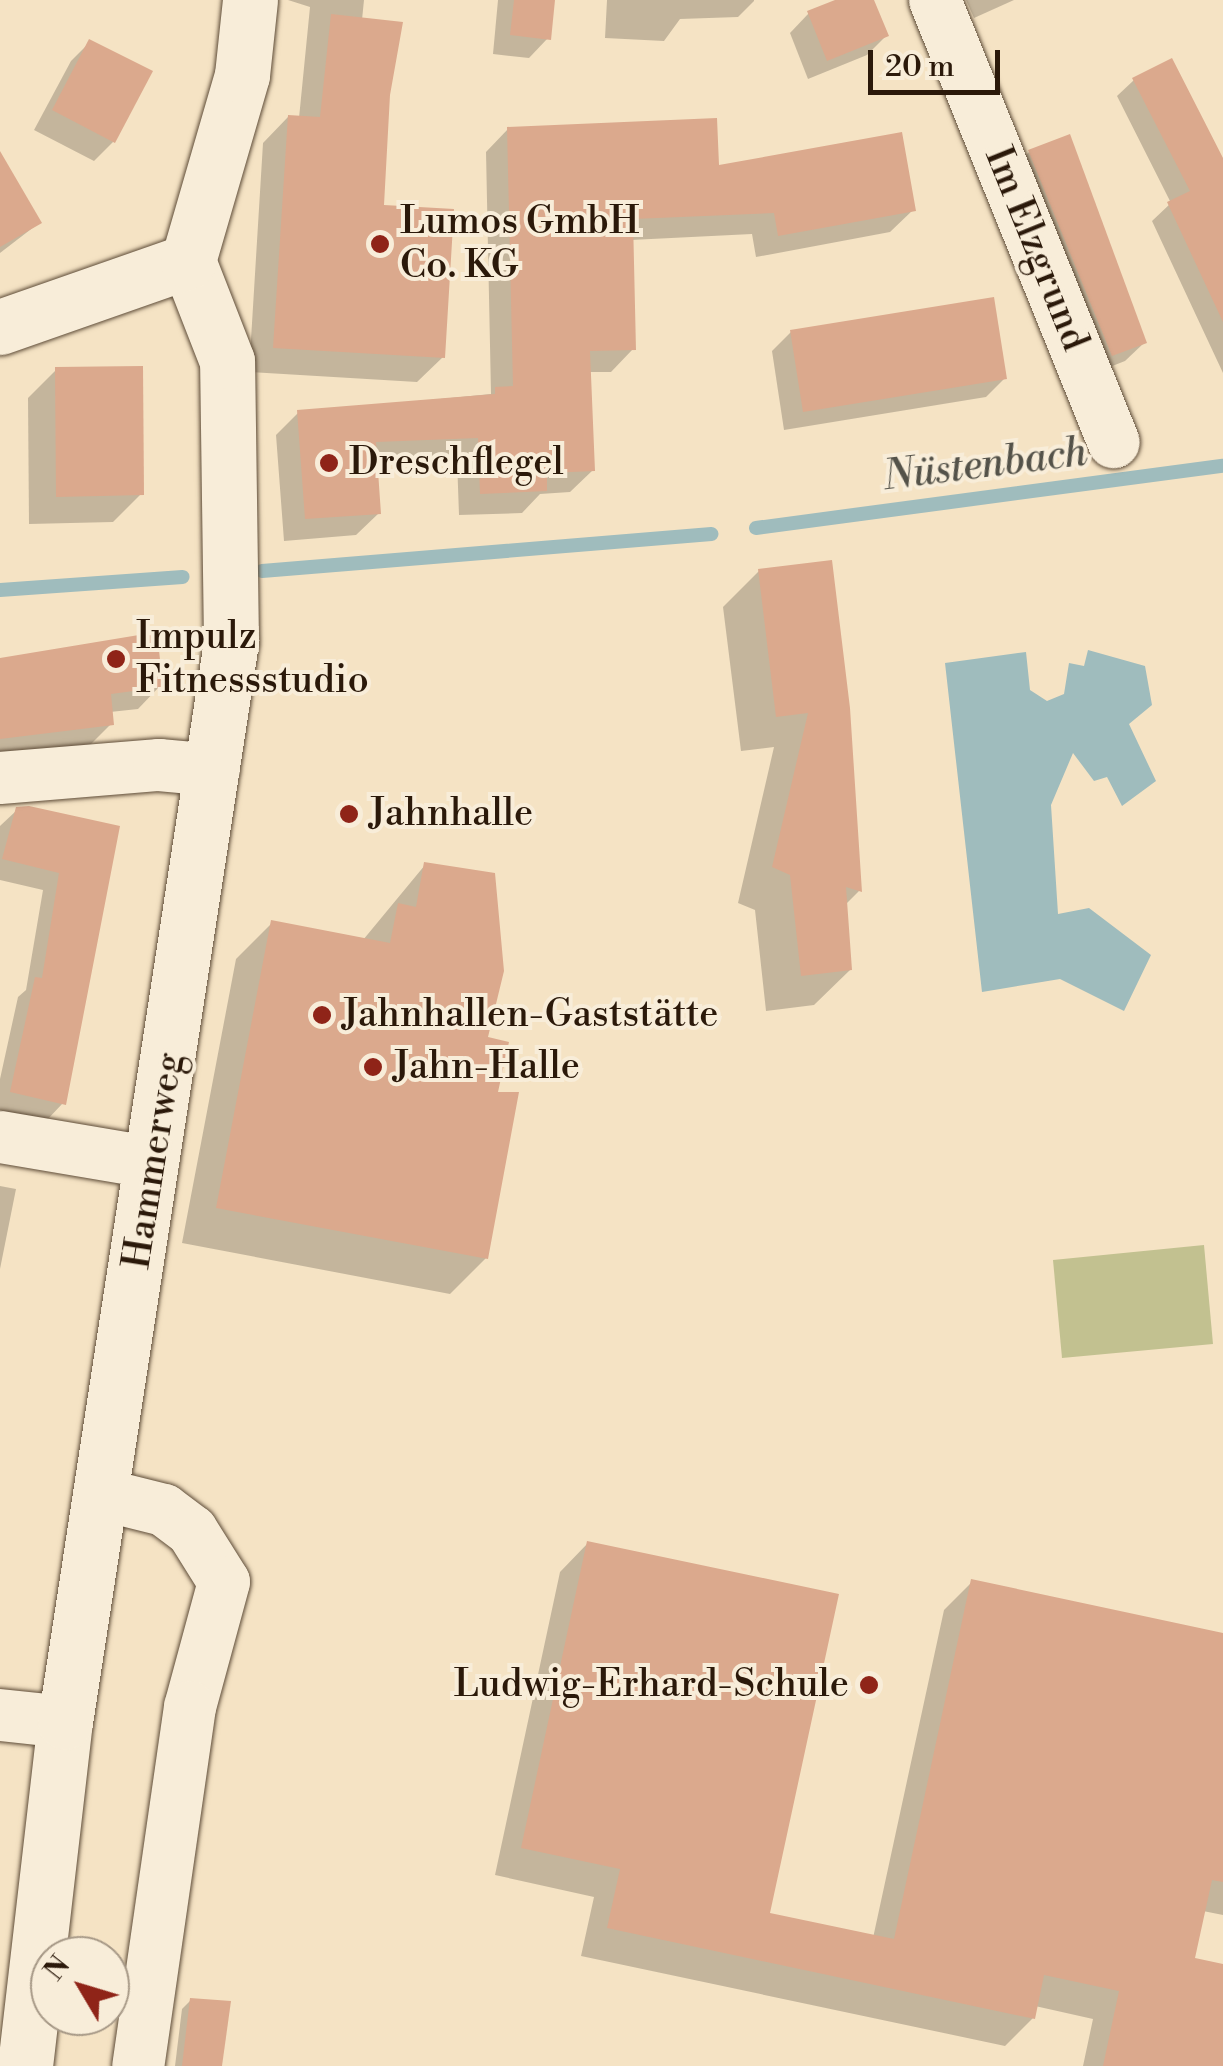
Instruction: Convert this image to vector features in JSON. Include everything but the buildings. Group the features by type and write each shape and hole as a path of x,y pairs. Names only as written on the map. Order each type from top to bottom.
{"street":[{"path":"0,327 188,261 242,75 250,0"},
{"name":"Im Elzgrund","path":"935,0 1114,442"},
{"name":"Hammerweg","path":"25,2066 65,1722 214,770 234,602 227,361 188,261"},
{"path":"0,778 159,765 214,770"},
{"path":"0,1138 153,1163"},
{"path":"100,1494 164,1510 192,1530 224,1582 190,1708 138,2066"},
{"path":"0,1715 65,1722"}],"shaded area":[{"path":"1204,1245 1213,1344 1062,1358 1053,1260"}],"water":[{"path":"1088,650 1145,666 1152,705 1129,724 1156,781 1122,806 1107,777 1094,781 1073,753 1051,805 1058,914 1089,908 1151,955 1124,1011 1060,979 982,992 945,663 1026,652 1030,690 1047,701 1064,694 1069,663 1084,666"}],"waterway":[{"name":"Nüstenbach","path":"756,528 1223,466"},
{"name":"Nüstenbach","path":"262,571 711,534"},
{"name":"Nüstenbach","path":"0,590 183,577"}],"place":[{"name":"Lumos GmbH Co. KG","path":"380,244"},
{"name":"Dreschflegel","path":"329,463"},
{"name":"Impulz Fitnessstudio","path":"116,659"},
{"name":"Jahnhalle","path":"349,814"},
{"name":"Jahnhallen-Gaststätte","path":"322,1015"},
{"name":"Jahn-Halle","path":"373,1067"},
{"name":"Ludwig-Erhard-Schule","path":"869,1685"}]}
